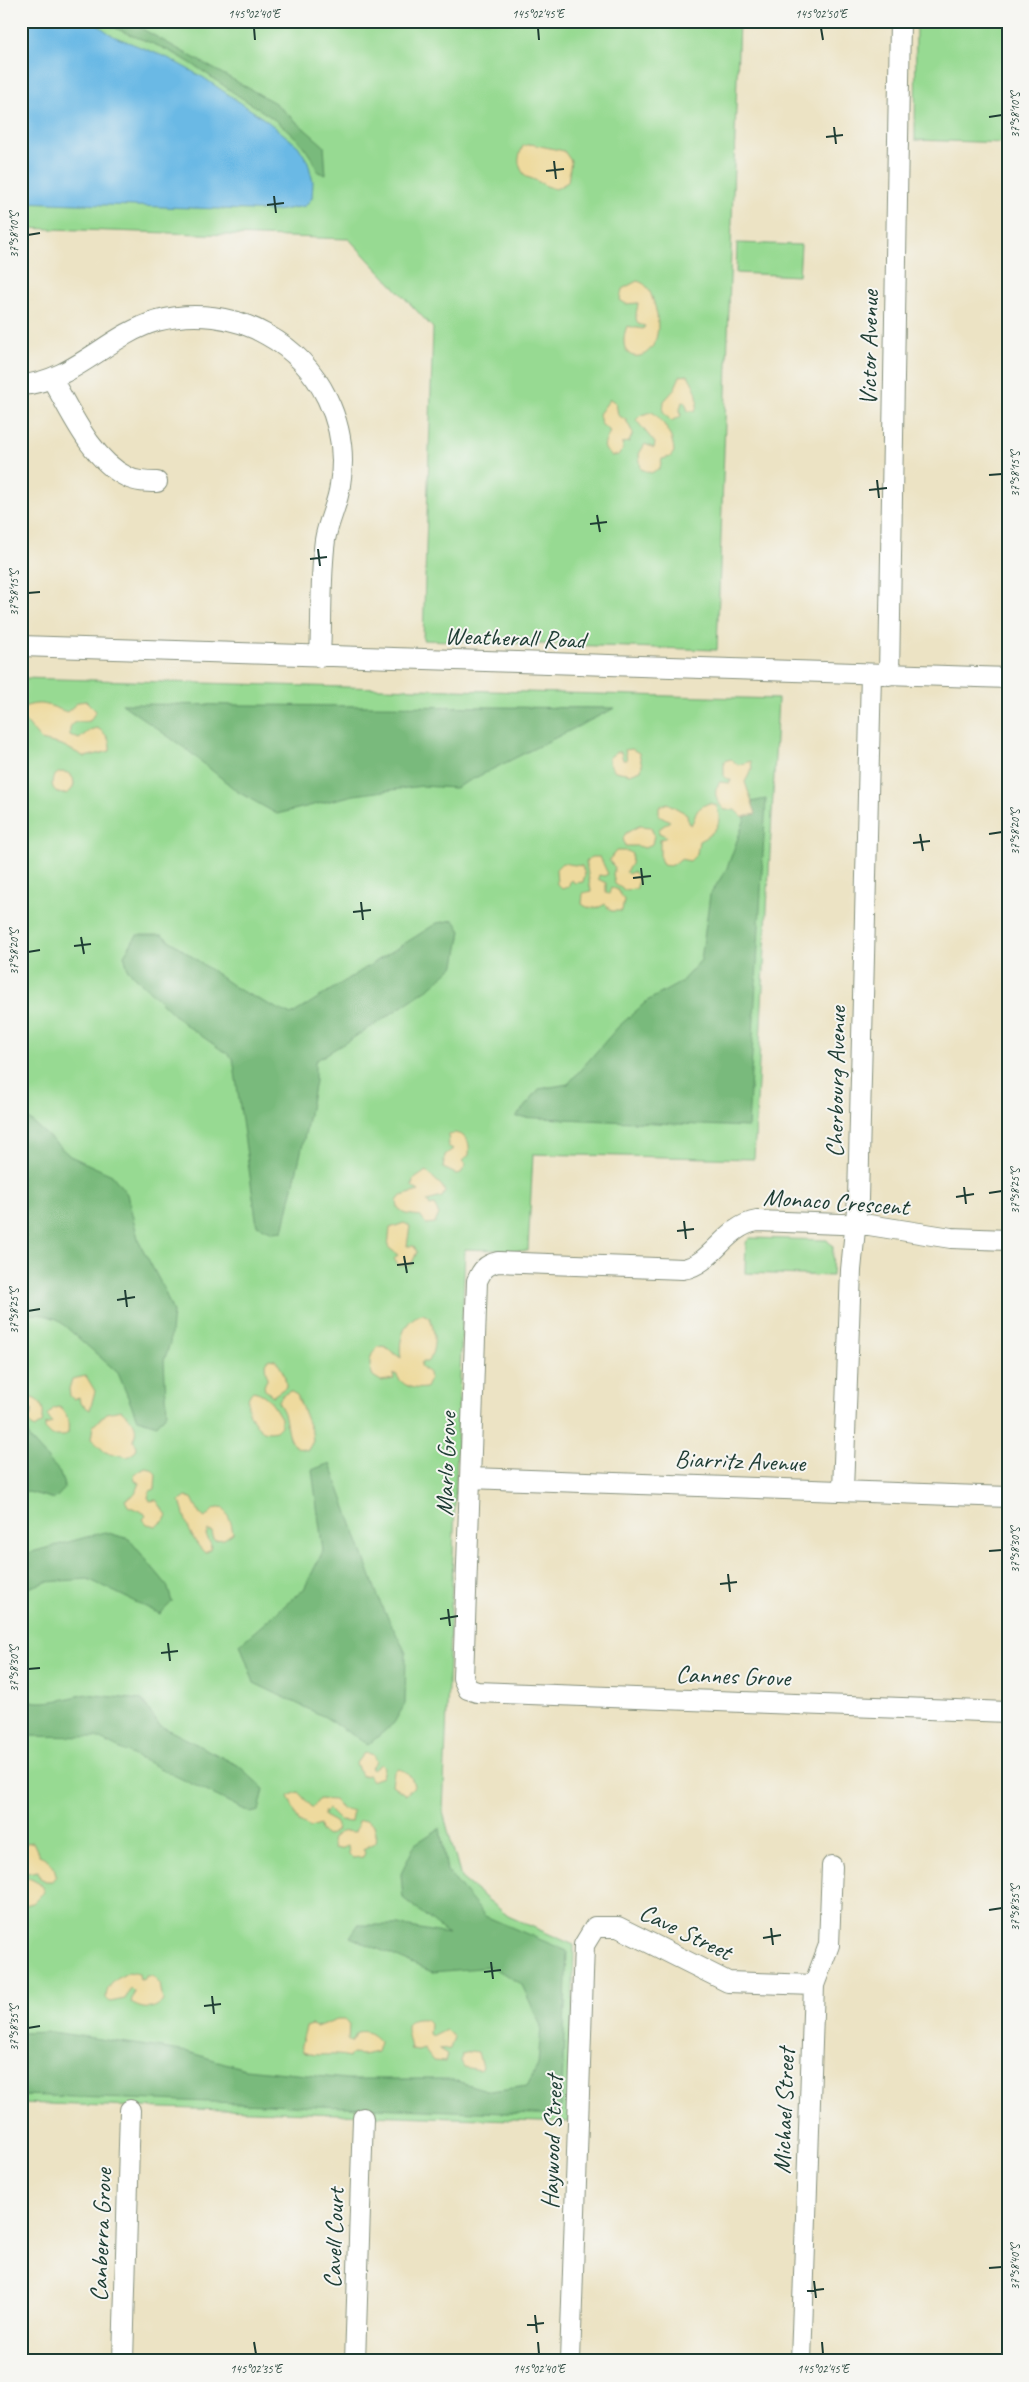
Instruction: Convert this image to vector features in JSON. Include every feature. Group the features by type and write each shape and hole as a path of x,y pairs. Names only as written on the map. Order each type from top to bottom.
{"street":[{"name":"Victor Avenue","path":"880,675 900,21"},
{"path":"21,385 52,379 124,334 157,321 187,316 218,318 246,324 277,341 299,359 317,380 331,406 339,431 343,459 338,500 325,538 320,657"},
{"path":"52,379 92,444 111,467 128,478 141,482 157,482"},
{"name":"Weatherall Road","path":"21,646 1008,678"},
{"name":"Cherbourg Avenue","path":"843,1490 851,1270 858,1199 880,675"},
{"name":"Monaco Crescent","path":"498,1262 693,1268 735,1229 745,1223 757,1221 855,1225 951,1238 1008,1240"},
{"name":"Marlo Grove","path":"463,1678 477,1281 481,1271 488,1265 498,1262"},
{"name":"Biarritz Avenue","path":"470,1478 1008,1497"},
{"name":"Cannes Grove","path":"463,1678 468,1689 477,1692 1008,1712"},
{"name":"Michael Street","path":"801,2361 814,1985 829,1945 832,1866"},
{"name":"Cave Street","path":"595,1927 618,1926 728,1982 814,1985"},
{"name":"Haywood Street","path":"570,2361 584,1945 595,1927"},
{"name":"Canberra Grove","path":"123,2361 130,2110"},
{"name":"Cavell Court","path":"355,2361 364,2118"}],"green space":[{"path":"21,21 739,21 717,650 423,640 433,328 349,239 21,228"},
{"path":"103,21 128,21 275,103 324,146 326,175 318,172 311,157 291,133 267,114 184,59"},
{"path":"916,21 1008,21 1008,143 915,140"},
{"path":"737,243 801,245 799,276 736,273"},
{"path":"21,678 778,699 754,1159 533,1154 528,1251 465,1249 443,1812 461,1878 508,1916 574,1945 570,2122 21,2103"},
{"path":"122,704 615,708 455,788 422,786 354,795 277,814 238,792 186,749"},
{"path":"766,799 748,1127 516,1117 539,1089 568,1084 618,1027 647,1001 680,983 701,960 710,895 727,868 751,802"},
{"path":"454,920 461,931 455,965 432,986 376,1024 315,1061 315,1081 306,1130 283,1231 273,1232 257,1225 233,1058 183,1023 128,970 124,955 137,935 162,935 239,990 291,1015 437,923"},
{"path":"21,1112 70,1156 112,1175 127,1194 139,1242 163,1287 173,1312 170,1343 164,1361 167,1413 157,1425 137,1419 118,1373 57,1319 44,1315 21,1313"},
{"path":"750,1238 827,1240 833,1247 832,1276 745,1273 746,1242"},
{"path":"21,1417 30,1439 59,1471 65,1488 55,1499 21,1490"},
{"path":"330,1463 380,1602 406,1653 405,1704 394,1723 368,1745 325,1717 254,1683 240,1644 304,1589 323,1551 312,1470"},
{"path":"105,1532 129,1539 167,1585 172,1602 160,1614 88,1579 46,1582 21,1590 21,1555"},
{"path":"86,1694 142,1700 159,1725 239,1766 264,1789 259,1811 251,1813 96,1737 21,1736 21,1699 45,1702"},
{"path":"440,1828 447,1871 485,1916 567,1951 561,2115 21,2095 21,2033 52,2032 188,2052 245,2069 347,2079 450,2079 490,2091 527,2086 538,2065 541,2026 522,1985 493,1967 432,1972 350,1937 358,1925 398,1925 448,1934 403,1898 401,1874 415,1844"}],"sand":[{"path":"531,144 564,151 571,161 568,182 556,189 526,177 521,169 519,158 523,146"},
{"path":"637,281 646,286 649,291 658,322 656,338 650,349 642,355 633,356 627,351 624,341 627,326 643,329 645,326 638,324 636,319 638,303 626,304 620,300 622,289"},
{"path":"688,375 695,388 697,406 695,411 688,411 685,402 682,402 681,416 671,421 663,412 664,401 674,390 680,376"},
{"path":"610,399 616,403 618,415 626,420 633,433 629,442 622,443 623,450 618,455 612,456 605,447 610,431 601,424 599,414"},
{"path":"652,412 667,429 674,452 670,457 662,459 660,468 651,473 641,469 639,454 645,444 654,448 655,443 636,420 641,415"},
{"path":"86,701 96,711 90,721 73,724 70,735 79,739 90,730 97,728 107,737 110,743 110,751 85,757 62,745 41,740 25,721 21,722 21,708 34,704 44,704 67,712 78,702"},
{"path":"632,749 639,753 642,765 641,770 630,774 615,771 609,763 609,758 616,752 621,752 623,760 627,760 625,750"},
{"path":"731,759 738,765 751,761 752,769 745,782 756,814 742,817 735,810 725,810 717,800 716,789 720,782 730,783 731,780 724,777 724,761"},
{"path":"63,772 71,775 74,783 71,791 63,794 55,791 52,783 55,775"},
{"path":"667,803 687,814 688,823 691,825 698,810 709,803 716,805 719,818 714,831 699,841 697,854 690,861 680,859 670,866 663,865 660,858 660,839 666,836 659,833 659,829 670,821 659,815 659,807"},
{"path":"639,826 651,827 654,835 652,844 645,848 625,846 623,838 626,833"},
{"path":"616,851 628,851 632,854 631,864 626,872 628,874 633,872 636,876 638,882 636,889 624,890 615,884 613,874 615,868 609,860"},
{"path":"591,857 600,857 608,874 604,876 599,875 598,879 606,883 606,893 609,894 611,887 618,890 624,900 622,911 611,911 605,904 594,908 582,904 583,893 591,891 586,863"},
{"path":"562,863 582,866 585,874 583,882 575,883 571,880 568,887 562,889 557,884 556,869"},
{"path":"455,1133 467,1140 469,1150 469,1155 462,1161 466,1165 461,1173 456,1174 443,1168 445,1155 453,1149 448,1146 449,1134"},
{"path":"426,1171 442,1186 445,1192 442,1197 427,1201 430,1206 434,1205 439,1214 435,1223 426,1224 420,1216 406,1214 398,1208 397,1201 401,1196 419,1191 412,1187 413,1180"},
{"path":"404,1223 410,1226 407,1246 414,1246 417,1252 411,1265 399,1266 394,1259 398,1255 388,1247 390,1228"},
{"path":"423,1314 430,1318 434,1335 434,1347 430,1357 427,1362 422,1362 421,1366 429,1373 430,1379 426,1388 408,1386 401,1382 396,1374 393,1375 394,1379 381,1381 373,1376 370,1361 377,1347 384,1346 401,1358 402,1338 407,1325 416,1316"},
{"path":"269,1359 275,1360 280,1366 286,1383 286,1387 273,1396 265,1390 264,1386 267,1379 265,1365"},
{"path":"86,1376 95,1391 90,1410 80,1403 79,1397 74,1399 70,1396 69,1389 72,1379"},
{"path":"253,1391 267,1398 281,1418 281,1426 276,1431 264,1431 251,1416 248,1400"},
{"path":"290,1391 297,1395 312,1433 313,1441 308,1450 301,1449 292,1443 288,1434 285,1415 278,1402 283,1395"},
{"path":"32,1398 39,1402 43,1411 42,1423 34,1428 28,1422 33,1410 24,1413 21,1405 25,1400"},
{"path":"59,1407 67,1418 68,1433 63,1436 52,1436 45,1429 45,1425 52,1423 47,1415 54,1408"},
{"path":"121,1410 135,1427 133,1440 137,1446 136,1451 128,1457 105,1452 91,1439 93,1426 107,1413"},
{"path":"145,1468 151,1469 156,1474 155,1489 150,1491 148,1497 150,1501 156,1500 167,1515 164,1521 156,1526 147,1524 143,1519 146,1516 144,1513 128,1506 125,1500 135,1494 140,1483 135,1481 134,1475"},
{"path":"186,1497 192,1498 200,1514 205,1518 214,1509 223,1507 231,1522 233,1533 224,1539 214,1540 212,1532 208,1531 206,1535 211,1545 210,1550 205,1553 192,1536 187,1523 180,1501"},
{"path":"363,1754 373,1755 376,1762 371,1768 373,1770 381,1764 384,1767 382,1777 371,1781 369,1775 361,1776 356,1763"},
{"path":"398,1769 411,1777 414,1786 406,1795 392,1785 394,1772"},
{"path":"298,1792 313,1808 319,1799 334,1800 341,1808 353,1811 351,1822 340,1821 328,1809 324,1812 324,1816 335,1822 337,1826 336,1831 327,1836 321,1832 320,1825 311,1828 299,1822 288,1796"},
{"path":"366,1820 374,1825 376,1833 375,1843 363,1849 365,1853 363,1857 353,1858 349,1854 348,1846 339,1849 334,1848 332,1841 336,1835 345,1832 355,1832 359,1821"},
{"path":"33,1842 39,1855 46,1858 53,1866 56,1876 52,1881 40,1878 38,1871 21,1874 21,1852 26,1843"},
{"path":"31,1878 40,1883 44,1892 33,1903 25,1905 21,1901 21,1879"},
{"path":"129,1972 139,1974 140,1980 145,1979 146,1976 152,1976 160,1984 163,2001 152,2008 140,2007 131,2003 134,1992 130,1988 125,1999 110,2002 106,1998 110,1985"},
{"path":"337,2019 345,2019 349,2023 348,2041 352,2041 357,2032 367,2032 375,2037 380,2042 377,2052 362,2055 352,2054 349,2057 314,2055 303,2052 301,2045 306,2027 312,2025 316,2027"},
{"path":"426,2019 430,2023 429,2034 434,2036 446,2030 454,2037 450,2049 439,2050 447,2055 445,2062 433,2061 424,2049 418,2051 411,2050 407,2032 408,2023 411,2020"},
{"path":"471,2051 478,2052 482,2067 480,2070 464,2067 461,2061 462,2054"}],"water":[{"path":"21,21 92,21 113,36 168,58 204,78 267,121 298,146 308,162 313,182 312,198 305,206 276,211 21,202"}]}
